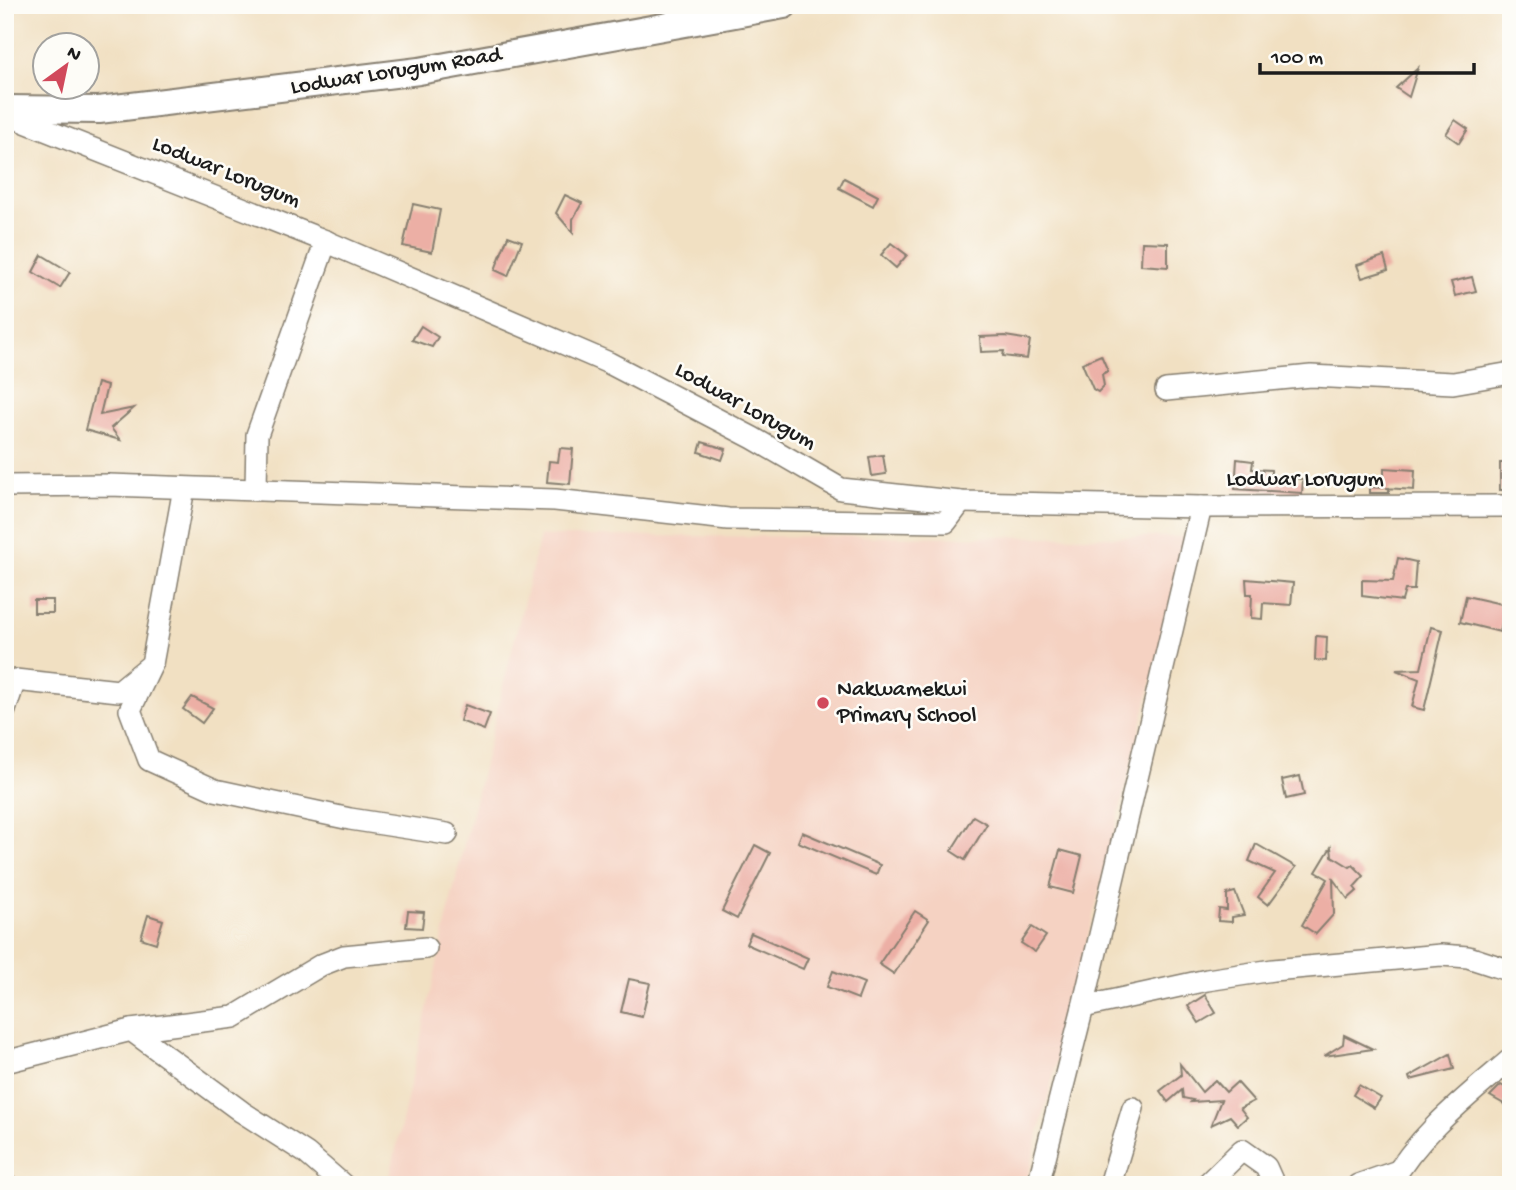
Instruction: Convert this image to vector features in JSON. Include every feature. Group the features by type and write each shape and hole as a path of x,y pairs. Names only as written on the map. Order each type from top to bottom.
{"main road":[{"name":"Lodwar Lorugum Road","path":"5,111 99,110 419,71 682,14 784,5"}],"street":[{"name":"Lodwar Lorugum","path":"5,111 326,242 609,363 753,438 841,489 961,502 1201,507 1511,506"},
{"path":"256,490 257,435 326,242"},
{"path":"1166,390 1311,376 1453,383 1511,373"},
{"path":"5,486 184,488 555,500 728,519 769,520 946,522 961,502"},
{"path":"184,488 152,664 130,710 149,760 215,790 350,819 447,834"},
{"path":"1038,1185 1083,1007 1201,507"},
{"path":"5,710 15,680 119,691 152,664"},
{"path":"5,1062 131,1030 233,1017 321,965 344,956 426,948"},
{"path":"1083,1007 1207,980 1273,970 1441,955 1468,957 1511,971"},
{"path":"131,1030 242,1112 306,1153 343,1185"},
{"path":"1358,1185 1394,1178 1446,1117 1511,1059"},
{"path":"1110,1185 1133,1108"},
{"path":"1206,1185 1242,1150 1266,1167 1274,1185"}],"shaded area":[{"name":"Nakwamekwi Primary School","path":"540,536 1188,537 1026,1185 388,1185 458,869"}],"building":[{"path":"1418,68 1409,97 1396,88"},
{"path":"1455,120 1468,129 1459,143 1446,134"},
{"path":"844,178 878,196 873,206 839,188"},
{"path":"565,195 582,203 573,219 573,233 556,213"},
{"path":"413,204 440,210 432,252 403,246"},
{"path":"508,236 522,241 508,276 495,270"},
{"path":"1142,242 1168,243 1168,267 1141,265"},
{"path":"891,243 907,255 896,268 881,255"},
{"path":"42,255 70,272 60,288 33,272"},
{"path":"1384,256 1388,270 1362,278 1357,265"},
{"path":"1472,277 1476,291 1455,296 1451,282"},
{"path":"421,326 438,337 432,347 412,340"},
{"path":"1005,336 1030,340 1027,359 1003,356 1004,351 981,352 980,337"},
{"path":"1101,355 1108,371 1102,374 1104,386 1098,392 1093,389 1082,363"},
{"path":"97,383 107,386 100,415 134,408 111,428 120,440 85,430"},
{"path":"702,442 726,449 722,460 699,452"},
{"path":"560,448 573,449 570,484 547,482 549,461 558,462"},
{"path":"883,455 886,474 872,476 869,457"},
{"path":"1237,459 1253,461 1252,469 1271,470 1271,477 1303,479 1302,493 1235,489"},
{"path":"1500,463 1511,463 1511,490 1500,490"},
{"path":"1384,468 1415,470 1414,490 1389,488 1389,493 1370,493 1370,487 1384,488"},
{"path":"1398,558 1416,562 1414,590 1405,590 1402,601 1362,596 1362,580 1393,581"},
{"path":"1246,579 1293,583 1291,605 1263,603 1262,619 1251,618 1252,594 1247,594"},
{"path":"1466,596 1506,605 1500,632 1460,622"},
{"path":"34,600 53,600 53,613 34,613"},
{"path":"1431,627 1443,630 1424,710 1412,707 1419,679 1396,670 1421,669"},
{"path":"1316,636 1327,637 1326,661 1315,660"},
{"path":"192,697 213,708 202,723 183,709"},
{"path":"465,705 490,714 484,730 460,721"},
{"path":"1300,776 1304,795 1286,799 1282,780"},
{"path":"973,816 987,824 965,860 951,851"},
{"path":"802,832 880,865 876,875 798,842"},
{"path":"1256,844 1296,867 1268,905 1258,897 1275,873 1249,861"},
{"path":"755,845 770,853 737,919 722,911"},
{"path":"1331,847 1332,856 1350,867 1353,865 1364,876 1354,887 1357,891 1348,899 1333,879 1334,914 1316,934 1302,925 1328,879 1316,872"},
{"path":"1060,850 1082,856 1073,893 1050,887"},
{"path":"1235,892 1244,915 1232,917 1232,922 1218,921 1219,909 1227,910 1227,894"},
{"path":"408,911 424,912 422,928 406,927"},
{"path":"915,911 929,920 894,974 879,964"},
{"path":"148,915 163,920 156,943 141,938"},
{"path":"1032,927 1046,936 1035,952 1021,943"},
{"path":"751,933 808,958 803,969 746,944"},
{"path":"833,971 864,983 858,999 827,987"},
{"path":"629,979 650,983 642,1017 621,1012"},
{"path":"1205,995 1216,1013 1199,1023 1188,1006"},
{"path":"1344,1035 1373,1049 1324,1056 1343,1044"},
{"path":"1450,1054 1454,1069 1410,1080 1409,1077"},
{"path":"1180,1064 1202,1092 1215,1080 1226,1092 1237,1082 1254,1101 1240,1108 1247,1117 1238,1125 1230,1116 1211,1125 1221,1100 1191,1102 1193,1100 1183,1098 1182,1090 1168,1102 1160,1091 1181,1075"},
{"path":"1359,1085 1381,1098 1374,1108 1353,1095"},
{"path":"1501,1085 1511,1091 1511,1108 1490,1096"}],"place":[{"name":"Nakwamekwi Primary School","path":"823,703"}]}
